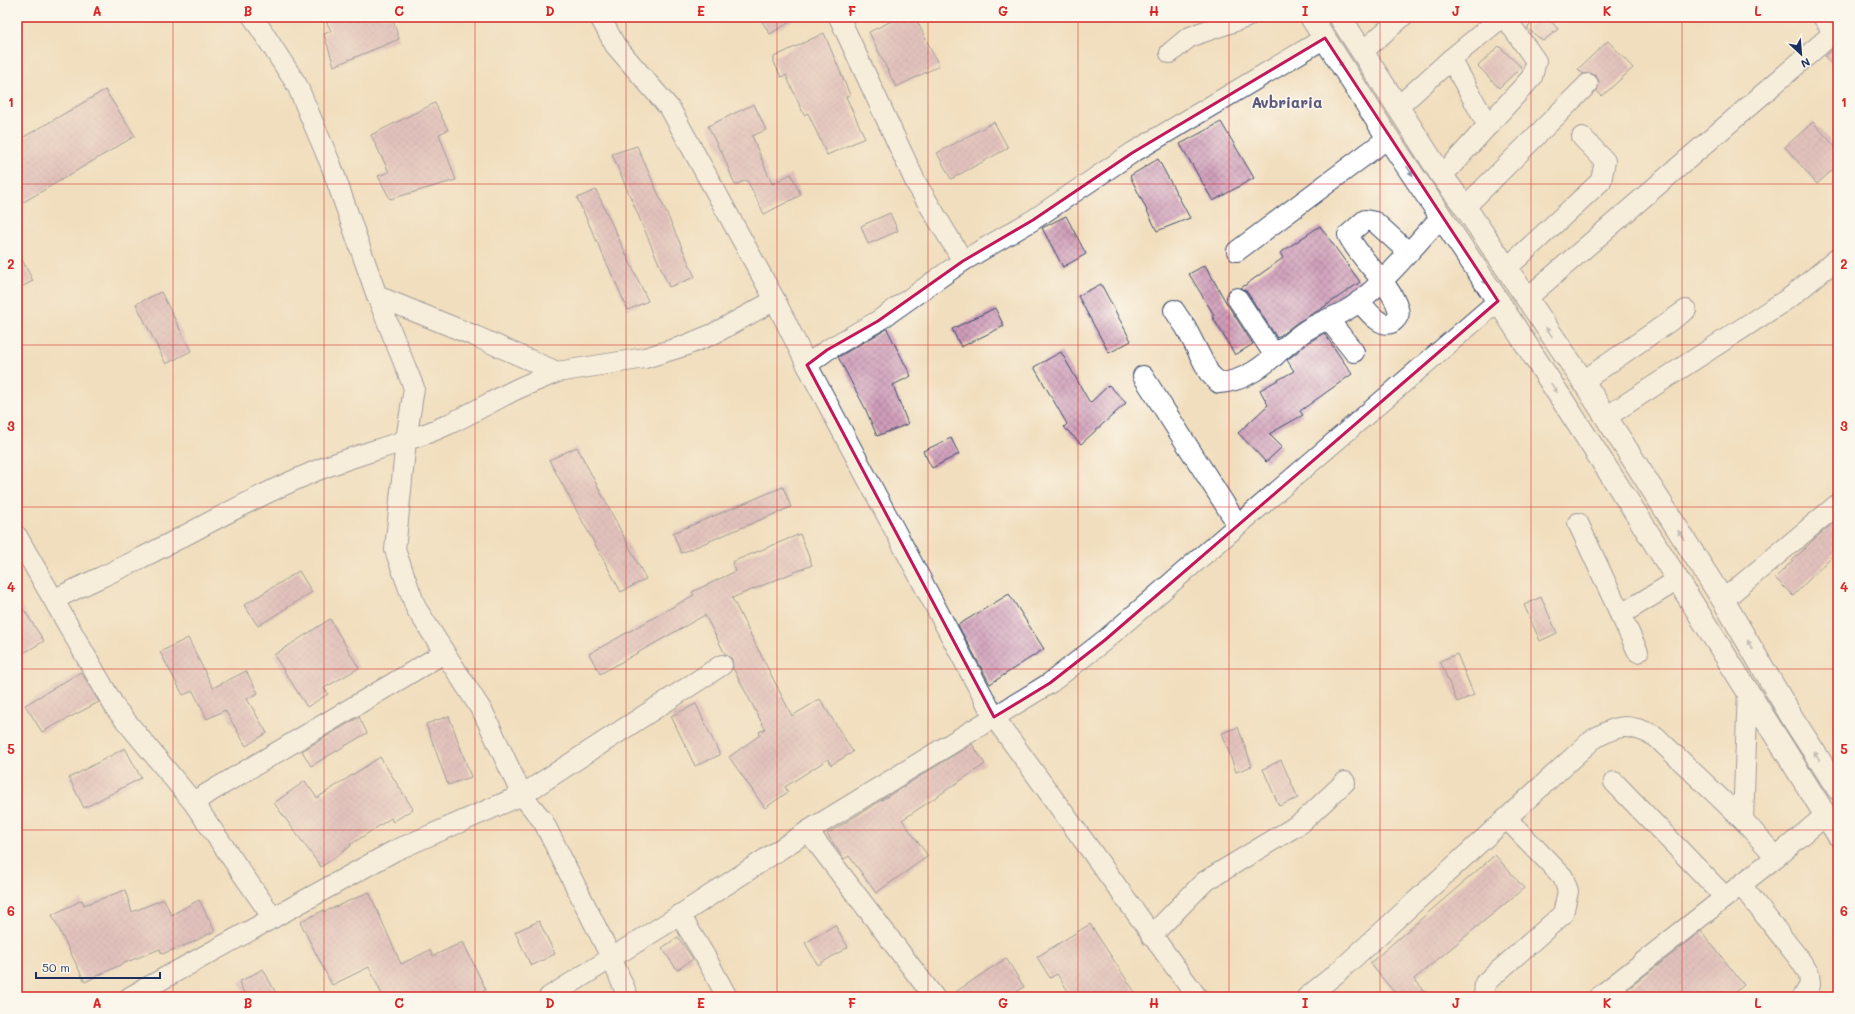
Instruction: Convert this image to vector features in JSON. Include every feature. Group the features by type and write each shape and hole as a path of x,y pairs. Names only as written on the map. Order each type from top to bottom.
{"highway":[{"path":"1312,17 1388,138 1498,301 1678,580 1838,835"},
{"path":"1340,17 1399,106 1442,176 1466,207 1526,299 1583,381 1723,600 1793,719 1838,789"}],"street":[{"path":"253,17 300,92 331,165 377,296 414,388 406,440 395,550 416,608 484,714 522,795 543,821 611,957 628,997"},
{"path":"600,17 615,45 671,110 775,300 807,365 994,717 1151,936 1197,997"},
{"path":"839,17 916,183 963,261"},
{"path":"1170,53 1188,38 1247,17"},
{"path":"1363,51 1402,17"},
{"path":"1399,106 1451,59 1502,17"},
{"path":"1442,176 1532,77 1536,61 1505,17"},
{"path":"1526,299 1832,26"},
{"path":"807,365 827,350 878,321 963,261 1034,220 1132,153 1325,38"},
{"path":"1451,59 1488,126"},
{"path":"1466,207 1588,84"},
{"path":"1507,268 1601,181 1605,161 1582,137"},
{"path":"1237,251 1388,138"},
{"path":"1174,310 1186,328 1209,373 1218,383 1243,378 1275,356 1306,330 1359,301 1441,217"},
{"path":"1359,301 1373,318 1387,324 1392,323 1398,317 1399,311 1381,280 1353,247 1348,235 1355,228 1365,220 1376,222 1408,252"},
{"path":"1606,417 1792,296 1838,258"},
{"path":"377,296 475,336 557,372"},
{"path":"1237,298 1275,356"},
{"path":"54,599 139,560 212,520 303,476 362,454 376,451 421,436 460,420 517,389 557,372 645,358 684,346 713,334 775,300"},
{"path":"549,997 680,915 808,831 1050,683 1099,645 1498,301"},
{"path":"1583,381 1686,310"},
{"path":"1328,319 1354,352"},
{"path":"1143,376 1238,525"},
{"path":"1723,600 1838,504"},
{"path":"1578,524 1638,652"},
{"path":"17,536 116,709 193,802 273,918"},
{"path":"1620,615 1678,580"},
{"path":"193,802 444,653"},
{"path":"130,997 394,851 522,795 722,665"},
{"path":"1743,820 1748,690"},
{"path":"1307,997 1337,973 1592,740 1608,730 1622,726 1638,728 1656,736 1743,820 1776,857"},
{"path":"1151,936 1204,882 1301,823 1345,782"},
{"path":"1614,782 1725,897"},
{"path":"1599,997 1776,857 1826,815"},
{"path":"1484,997 1485,983 1564,914 1568,891 1563,877 1507,819"},
{"path":"808,831 934,997"},
{"path":"1741,885 1800,960 1809,974 1810,985 1803,997"},
{"path":"680,915 727,997"}],"highlighted area":[{"path":"1325,38 1498,301 1105,640 1050,683 994,717 807,365 827,350 878,321 963,261 1033,220 1132,153"}],"building":[{"path":"324,17 392,17 399,39 334,66 324,34 331,31"},
{"path":"759,17 798,17 770,34"},
{"path":"900,17 915,17 939,66 896,87 869,32"},
{"path":"1539,17 1547,17 1558,29 1543,41 1527,28"},
{"path":"824,33 850,95 846,97 865,138 827,155 808,113 804,115 786,75 781,77 774,62 774,57"},
{"path":"1608,41 1633,68 1602,96 1597,91 1599,81 1596,76 1591,73 1583,74 1578,69"},
{"path":"1838,44 1838,72 1825,56"},
{"path":"1499,46 1521,67 1499,88 1478,66"},
{"path":"105,90 135,136 17,206 17,141"},
{"path":"435,103 448,130 439,134 456,180 390,199 378,176 389,172 371,135"},
{"path":"754,104 766,130 752,136 772,184 791,174 801,195 764,214 747,180 735,185 721,150 720,151 708,126"},
{"path":"994,122 1008,148 951,179 937,153"},
{"path":"1221,122 1254,178 1213,201 1180,144"},
{"path":"1813,122 1838,150 1838,165 1817,184 1785,147"},
{"path":"637,146 695,277 669,287 612,154"},
{"path":"1158,159 1190,218 1157,231 1130,176"},
{"path":"596,190 648,301 628,310 577,198"},
{"path":"890,213 898,231 868,244 861,226"},
{"path":"1066,216 1086,254 1063,267 1042,228"},
{"path":"1320,226 1360,282 1321,309 1298,322 1277,338 1247,292 1241,288 1283,258 1280,253"},
{"path":"17,250 33,281 17,289"},
{"path":"1205,265 1227,304 1253,344 1235,355 1212,316 1214,315 1189,274"},
{"path":"1101,284 1131,341 1109,353 1078,296"},
{"path":"161,292 191,351 166,364 136,304"},
{"path":"995,308 1004,326 961,347 952,329"},
{"path":"887,329 911,376 893,385 908,424 877,436 865,408 838,357"},
{"path":"1324,333 1352,374 1300,411 1303,415 1269,434 1282,447 1266,462 1238,433 1268,405 1260,390 1294,371 1287,360 1311,341"},
{"path":"1061,352 1090,403 1109,385 1126,403 1081,444 1064,427 1067,424 1034,367"},
{"path":"951,438 959,454 932,468 923,451"},
{"path":"577,447 646,579 621,592 549,460"},
{"path":"783,487 791,507 681,553 673,533"},
{"path":"1838,519 1838,550 1793,596 1775,578 1813,540"},
{"path":"800,534 812,565 732,598 792,716 820,699 853,752 831,765 828,759 785,787 788,792 765,808 729,757 760,735 759,732 765,729 733,668 732,659 725,654 705,615 600,674 589,654 694,595 692,592 736,571 732,562"},
{"path":"299,571 312,592 258,626 244,605"},
{"path":"1009,594 1044,649 990,684 958,625"},
{"path":"1541,597 1557,633 1540,641 1524,605"},
{"path":"17,599 44,641 17,657"},
{"path":"330,619 359,668 324,688 328,694 307,707 274,655"},
{"path":"188,638 213,688 246,671 258,693 247,699 267,733 246,746 225,710 207,719 193,691 183,695 160,652"},
{"path":"1457,654 1474,695 1457,702 1440,661"},
{"path":"81,672 99,702 42,732 25,705"},
{"path":"696,704 720,755 695,766 671,716"},
{"path":"449,716 471,777 448,785 426,724"},
{"path":"359,717 367,733 311,766 302,751"},
{"path":"1238,727 1252,766 1236,772 1222,733"},
{"path":"972,744 985,764 902,820 928,856 876,893 849,856 844,859 827,834"},
{"path":"125,748 141,778 84,808 69,778"},
{"path":"380,757 413,809 393,822 391,818 350,845 351,846 321,867 274,803 305,781 317,798"},
{"path":"1281,760 1298,798 1279,806 1263,769"},
{"path":"1495,855 1524,888 1414,979 1430,997 1398,997 1370,963"},
{"path":"125,890 132,912 164,899 171,915 199,900 215,931 191,943 162,954 160,949 124,963 85,982 52,915 82,900 84,905"},
{"path":"369,892 401,964 430,950 433,956 463,942 486,990 471,997 383,997 369,967 332,985 300,922 324,910 324,912"},
{"path":"539,921 555,954 531,966 515,932"},
{"path":"1090,924 1138,997 1072,997 1057,974 1050,978 1037,957"},
{"path":"835,925 848,947 818,965 805,943"},
{"path":"1701,931 1744,985 1730,997 1618,997"},
{"path":"678,937 693,959 677,970 662,948"},
{"path":"1006,958 1024,987 1009,997 948,997"},
{"path":"263,969 278,997 246,997 239,982"}],"district":[{"name":"Avbriaria","path":"1287,103"}]}
